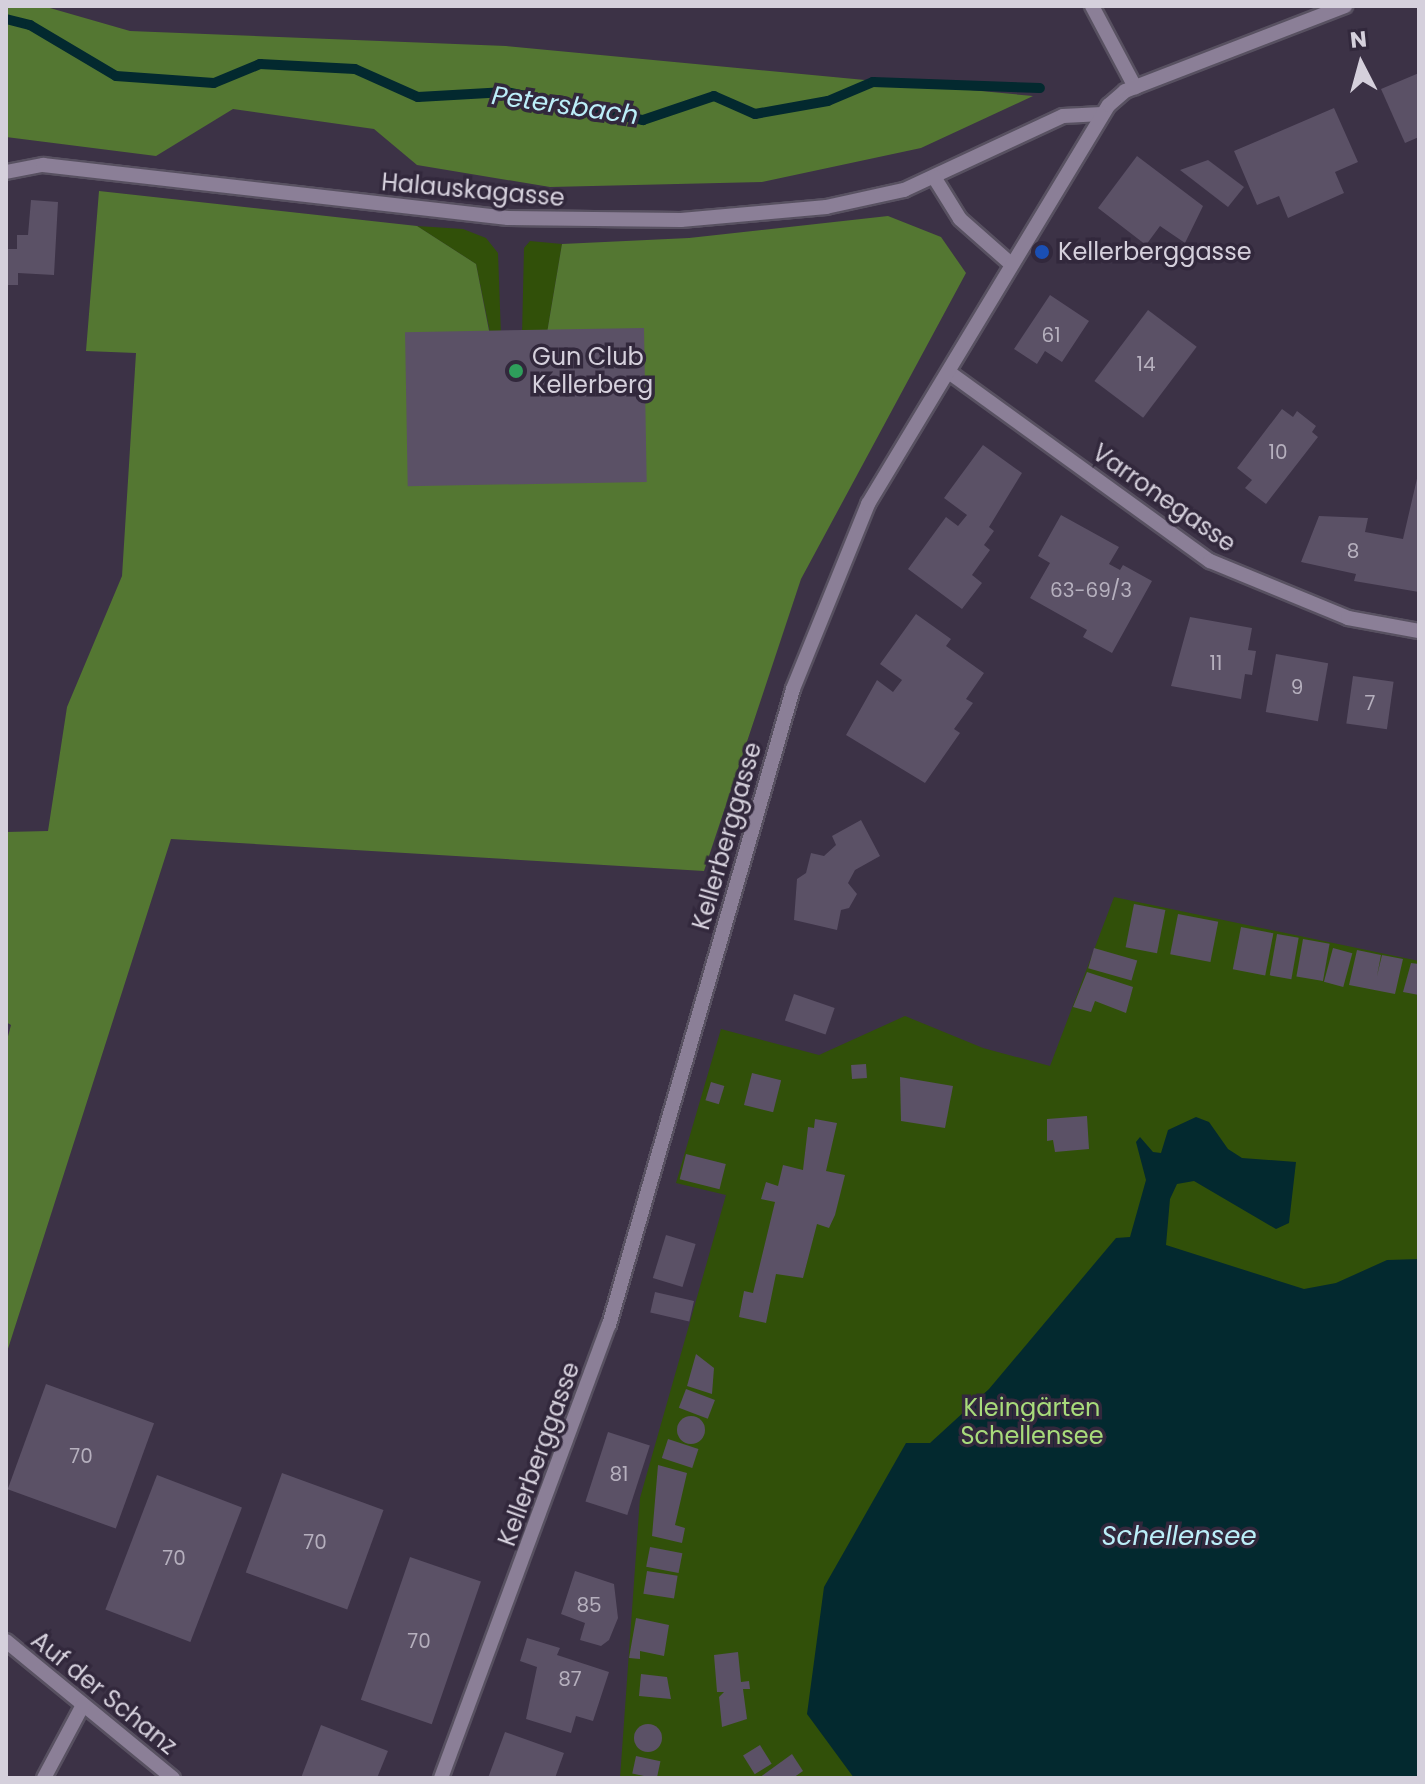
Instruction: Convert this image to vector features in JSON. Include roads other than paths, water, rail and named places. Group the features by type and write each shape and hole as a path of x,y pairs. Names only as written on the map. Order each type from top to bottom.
{"street":[{"path":"1092,6 1135,87"},
{"name":"Kellerberggasse","path":"441,1778 609,1325 793,689 868,504 950,373 1011,264 1102,114 1135,87 1345,6"},
{"name":"Halauskagasse","path":"6,172 43,165 570,221 681,220 826,207 934,177 1063,116 1102,114"},
{"path":"934,177 960,219 1011,264"},
{"name":"Varronegasse","path":"950,373 1210,561 1348,618 1419,631"},
{"name":"Auf der Schanz","path":"6,1641 173,1778"},
{"path":"44,1778 83,1705"}],"water":[{"name":"Schellensee","path":"1196,1117 1209,1122 1228,1149 1242,1158 1296,1162 1289,1223 1276,1229 1194,1181 1177,1184 1170,1199 1166,1245 1304,1289 1336,1283 1387,1260 1419,1259 1419,1778 854,1778 807,1714 824,1587 906,1443 930,1443 989,1389 1116,1238 1130,1237 1146,1180 1136,1142 1140,1137 1153,1152 1161,1153 1168,1130"}],"waterway":[{"name":"Petersbach","path":"6,19 30,25 116,76 214,83 260,64 355,69 418,97 506,92 643,120 714,96 755,114 828,101 873,82 1040,88"}],"place":[{"name":"Kellerberggasse","path":"1042,252"},
{"name":"Gun Club Kellerberg","path":"516,371"}],"park label":[{"name":"Kleingärten Schellensee","path":"1032,1422"}]}
